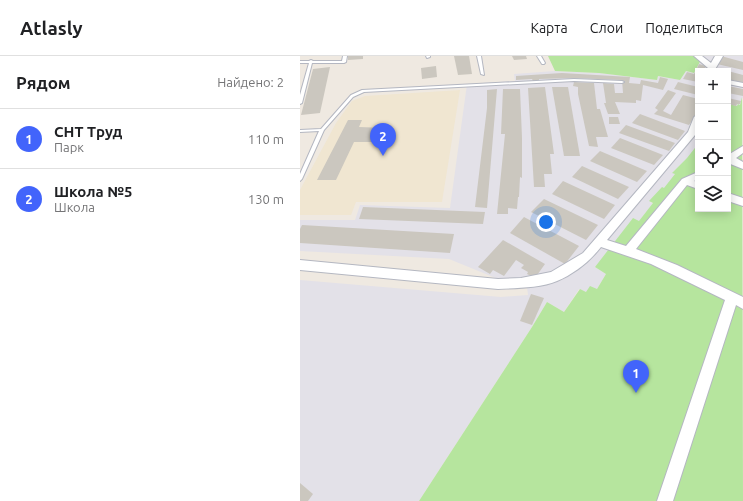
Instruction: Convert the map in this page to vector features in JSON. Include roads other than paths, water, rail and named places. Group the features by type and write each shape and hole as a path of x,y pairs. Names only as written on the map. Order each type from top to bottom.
{"street":[{"path":"698,56 710,68"},
{"path":"712,68 719,56"},
{"path":"731,83 743,85"},
{"path":"300,265 498,284 521,283 554,277 588,256 695,135"},
{"path":"731,157 743,150"},
{"path":"731,160 743,166"},
{"path":"629,250 685,181 696,176"},
{"path":"685,181 695,185"},
{"path":"731,198 743,202"},
{"path":"600,242 629,250 677,269 737,300 665,501"}],"lane":[{"path":"317,61 318,56"},
{"path":"300,62 344,62 345,56"},
{"path":"479,56 483,74"},
{"path":"539,56 543,63"},
{"path":"300,103 311,61"},
{"path":"300,179 322,130 352,96 363,92 574,80 622,82"},
{"path":"300,131 322,130"}],"place":[{"name":"Школа №5","path":"383,156"},
{"name":"СНТ Труд","path":"636,393"}]}
